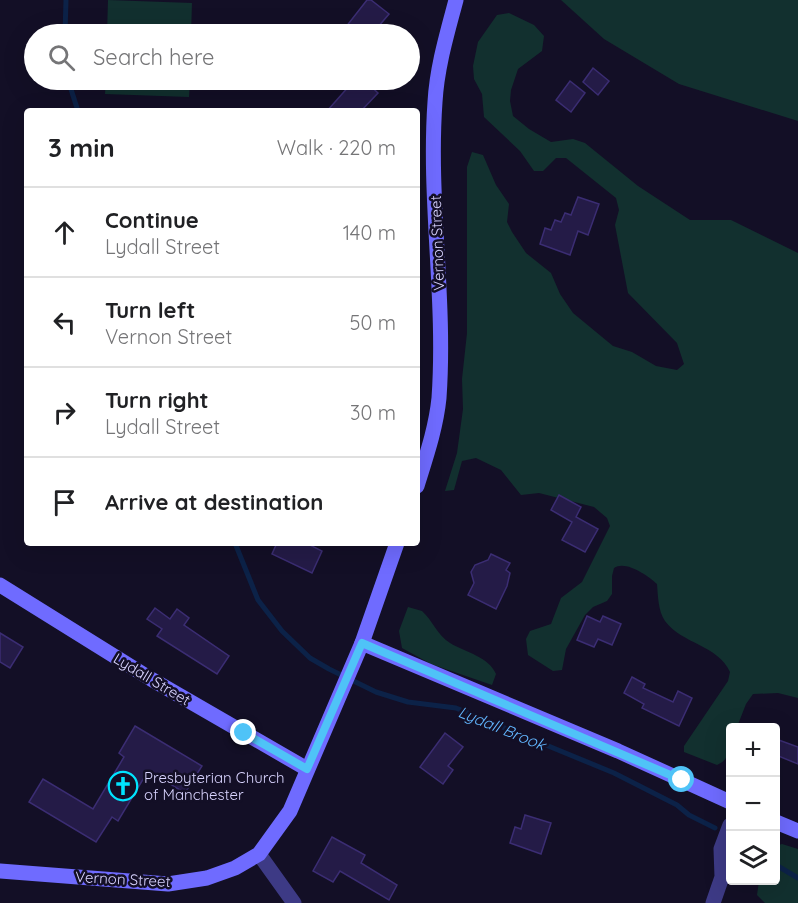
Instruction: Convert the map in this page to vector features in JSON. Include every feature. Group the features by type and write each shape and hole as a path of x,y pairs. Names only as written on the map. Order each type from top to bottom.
{"street":[{"name":"Vernon Street","path":"420,477 430,447 439,399 439,309 433,147 435,101 441,60 456,0"},
{"name":"Vernon Street","path":"0,871 168,884 207,878 235,868 259,854 290,811 362,643 397,546"},
{"name":"Lydall Street","path":"0,585 151,680 307,769"},
{"path":"362,643 610,747 726,800"},
{"path":"780,824 798,831"},
{"path":"713,903 726,873 722,849 726,837"},
{"path":"259,854 294,903"}],"green space":[{"path":"108,0 192,3 191,24 107,24"},
{"path":"561,0 798,0 798,121 679,84 604,39"},
{"path":"509,13 534,25 544,36 542,51 518,69 511,90 510,101 513,116 529,129 551,142 573,139 585,143 638,186 690,220 731,220 798,253 798,698 778,693 753,694 746,704 739,723 726,723 726,758 717,765 684,752 684,746 728,681 730,672 724,663 709,650 672,629 665,621 660,608 657,584 643,573 631,567 614,568 612,594 607,601 593,607 585,615 566,649 562,670 553,671 528,655 526,639 530,631 551,624 561,598 582,582 610,526 607,518 594,507 539,493 521,495 501,470 476,458 462,461 454,490 445,491 457,453 463,409 462,379 467,333 467,167 472,152 483,155 496,185 509,204 507,222 512,232 526,253 551,273 560,294 573,313 613,346 632,352 656,366 677,370 684,364 677,343 628,293 615,225 619,210 616,198 566,158 556,158 543,171 534,171 520,151 484,117 482,94 474,79 473,66 478,42 497,15"},
{"path":"105,90 189,90 189,97 105,94"},
{"path":"408,607 422,611 450,643 488,663 496,674 492,685 431,664 402,648 399,631"},
{"path":"780,845 798,849 798,903 765,903 757,895 758,885 780,885"}],"building":[{"path":"367,0 371,0 389,14 380,24 348,24"},
{"path":"593,68 609,81 598,95 583,82"},
{"path":"570,81 585,93 571,112 556,100"},
{"path":"346,90 375,90 378,93 364,108 330,108"},
{"path":"578,197 599,204 588,235 578,231 570,255 540,244 545,228 551,230 555,220 561,222 565,213 571,215"},
{"path":"559,495 581,507 576,517 598,529 585,552 562,540 572,522 551,510"},
{"path":"276,546 312,546 322,551 312,573 272,554"},
{"path":"491,554 510,563 506,570 510,573 507,586 496,609 468,595 474,583 471,572 475,565 488,560"},
{"path":"155,608 170,619 177,609 189,618 184,625 229,656 217,674 157,636 162,629 147,619"},
{"path":"587,616 600,622 603,616 621,624 612,645 598,639 594,647 577,640"},
{"path":"0,633 23,647 10,668 0,662"},
{"path":"632,677 645,684 643,688 673,702 678,691 692,698 679,726 642,708 644,704 624,693"},
{"name":"Presbyterian Church of Manchester","path":"135,726 202,766 185,793 148,771 118,821 112,817 96,842 29,802 43,779 93,809 124,757 119,753"},
{"path":"445,733 463,747 448,766 453,770 443,784 420,767"},
{"path":"780,740 798,747 798,764 780,757"},
{"path":"525,815 551,823 541,854 510,843 515,827 521,829"},
{"path":"332,837 365,855 361,863 397,885 389,900 340,871 333,882 313,871"}],"waterway":[{"name":"Lydall Brook","path":"65,24 66,0"},
{"name":"Lydall Brook","path":"71,90 77,108"},
{"name":"Lydall Brook","path":"236,546 258,600 282,631 310,658 376,692 408,702 456,708 614,773 677,805 689,815 715,828"},
{"name":"Lydall Brook","path":"780,867 798,878"}],"place":[{"name":"Presbyterian Church of Manchester","path":"123,786"}],"route":[{"path":"244,733 307,769 362,643 682,780"}]}
